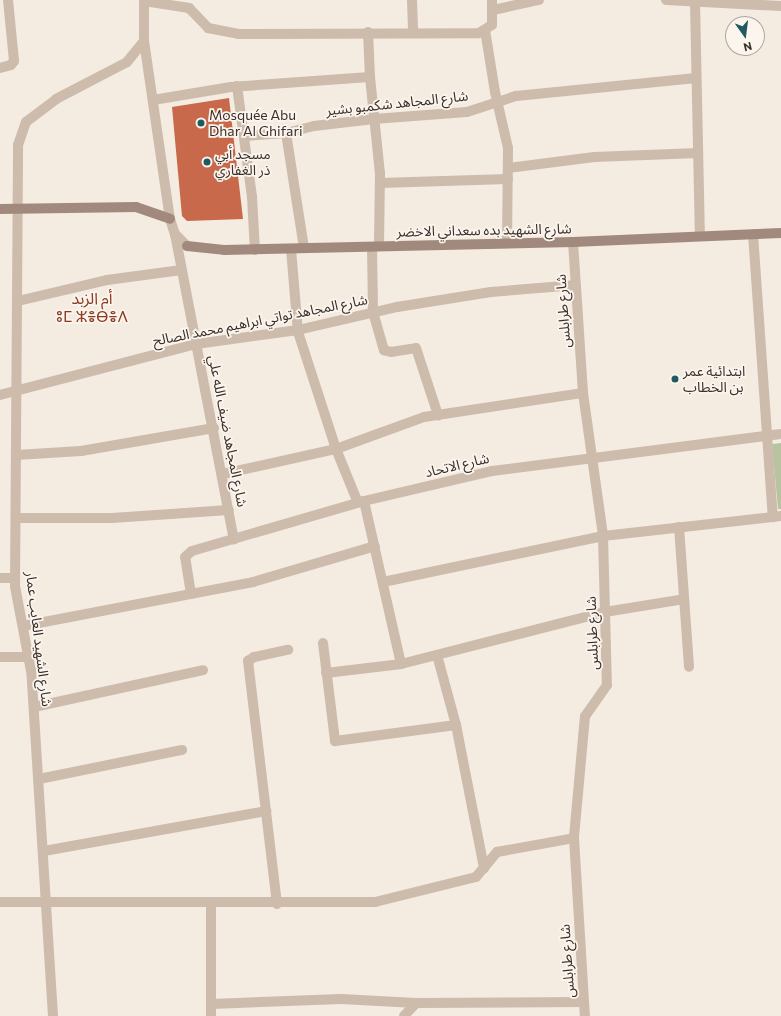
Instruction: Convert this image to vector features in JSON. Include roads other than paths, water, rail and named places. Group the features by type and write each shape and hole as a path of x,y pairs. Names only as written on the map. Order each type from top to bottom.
{"main road":[{"path":"0,209 19,207 136,207 170,219"},
{"name":"شارع الشهيد بده سعداني الاخضر","path":"187,246 224,250 255,250 573,242 781,233"}],"street":[{"path":"0,68 11,65 14,61 8,0"},
{"path":"412,0 413,33"},
{"path":"144,1 189,8 208,28 238,34 368,32 479,33 492,24 492,5 539,0"},
{"path":"666,0 781,6"},
{"name":"شارع المجاهد ضيف الله علي","path":"144,1 144,41 170,219 175,234 181,270 214,428 234,539"},
{"path":"694,2 700,236"},
{"path":"485,30 497,102 508,148 507,243"},
{"path":"368,32 370,77 380,183 373,312 384,350 391,352 413,347 419,351 438,415"},
{"name":"شارع الشهيد العايب عمار","path":"53,1016 48,901 34,707 29,657 15,578 19,207 18,145 26,122 56,99 126,62 144,41"},
{"path":"153,100 237,86 370,77"},
{"name":"شارع المجاهد شكمبو بشير","path":"244,136 286,133 314,126 374,119 467,112 516,96 696,78"},
{"path":"237,86 252,197 255,250"},
{"path":"286,133 304,248"},
{"path":"508,168 594,157 698,153"},
{"path":"380,183 508,179"},
{"path":"175,234 187,246"},
{"path":"383,582 603,536 777,516 766,436 753,234"},
{"name":"شارع طرابلس","path":"573,242 583,393 603,536 607,685 585,716 574,838 585,1016"},
{"path":"291,249 298,330 336,449 361,502 375,546 401,664"},
{"path":"18,301 107,280 181,270"},
{"name":"شارع المجاهد تواتي ابراهيم محمد الصالح","path":"0,395 196,344 298,330 373,312 491,292 576,285"},
{"path":"223,474 336,449 373,434 438,415 583,393"},
{"path":"16,455 80,451 214,428"},
{"name":"شارع الاتحاد","path":"191,594 185,557 188,554 361,502 492,471 781,434"},
{"path":"16,518 112,518 229,510"},
{"path":"679,527 689,667"},
{"path":"23,626 253,582 375,546"},
{"path":"0,578 15,578"},
{"path":"326,673 401,664 605,612 684,599"},
{"path":"324,643 333,738 337,743 456,725"},
{"path":"277,904 248,661 254,657 288,650"},
{"path":"437,655 456,725 484,868"},
{"path":"0,657 29,657"},
{"path":"34,707 202,670"},
{"path":"39,779 182,750"},
{"path":"44,851 266,811"},
{"path":"0,902 48,901 277,904 375,902 476,877 497,852 574,838"},
{"path":"211,903 211,1016"},
{"path":"211,1004 341,999 416,1003 584,1002"},
{"path":"404,1016 416,1003"}],"place":[{"name":"Mosquée Abu Dhar Al Ghifari","path":"201,123"},
{"name":"مسجد أبي ذر الغفاري","path":"207,162"},
{"name":"ابتدائية عمر بن الخطاب","path":"675,379"}],"district":[{"name":"أم الزبد ⵓⵎ ⵣⴻⴱⴻⴷ","path":"92,307"}]}
